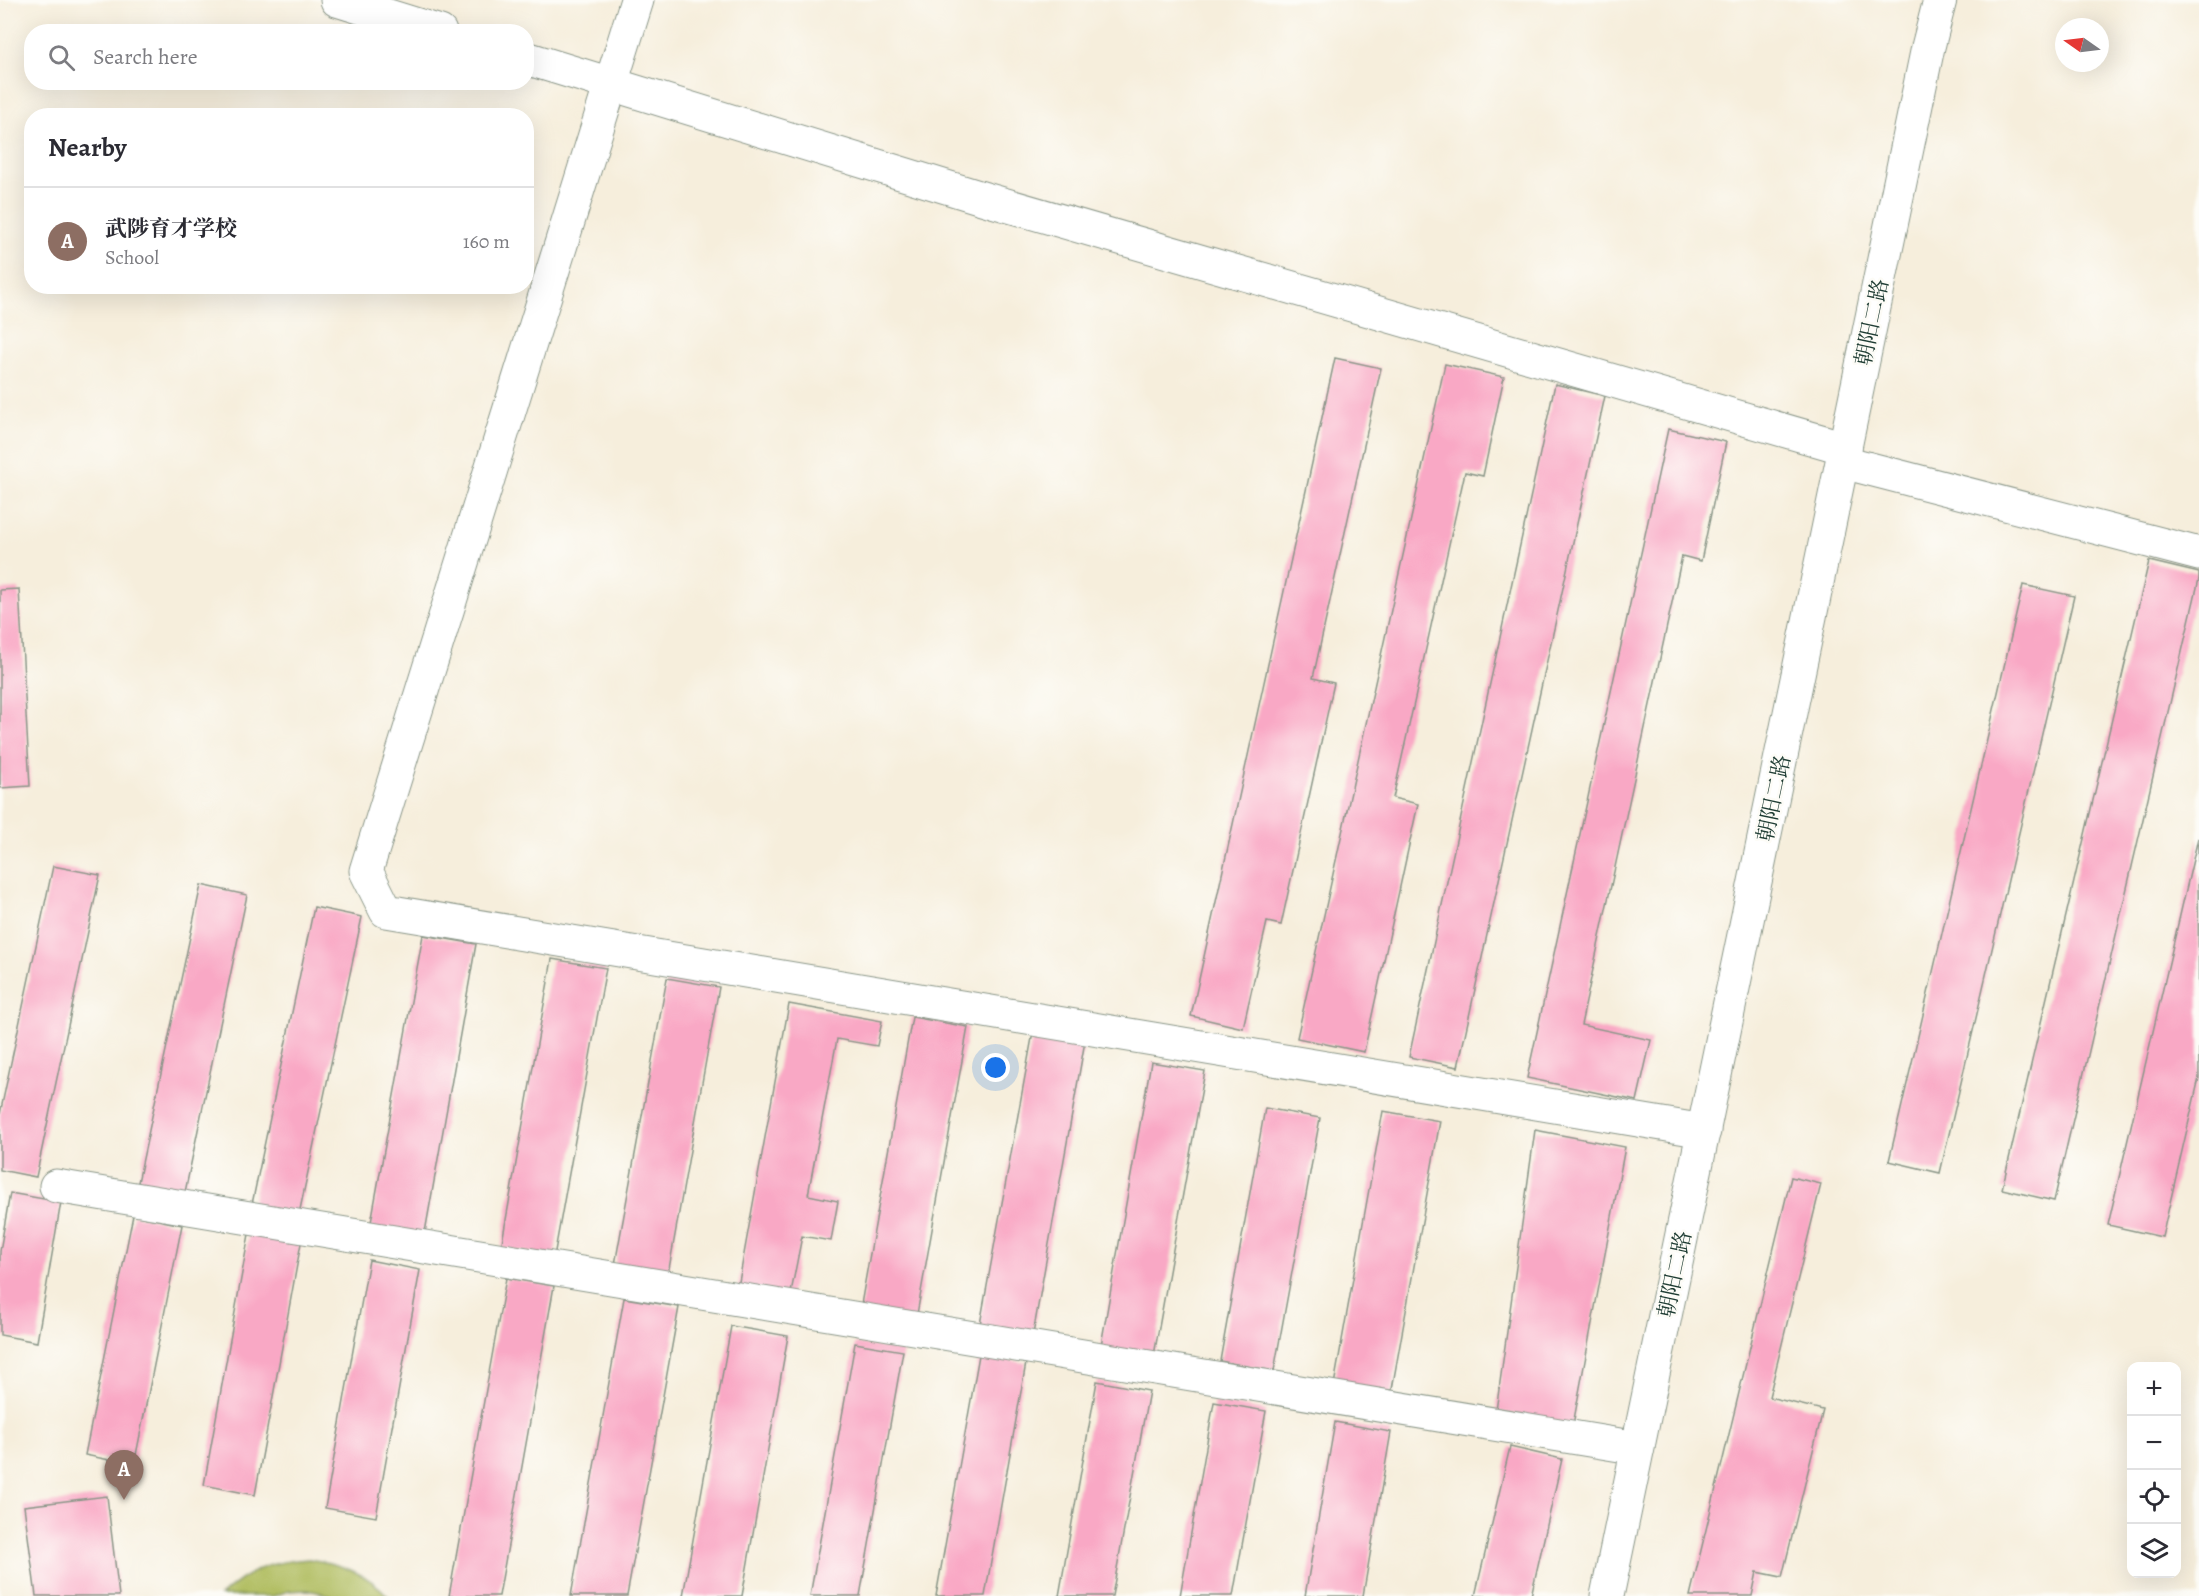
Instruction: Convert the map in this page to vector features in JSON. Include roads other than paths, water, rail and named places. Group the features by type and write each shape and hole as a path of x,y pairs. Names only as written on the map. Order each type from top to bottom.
{"street":[{"path":"337,0 414,24"},
{"path":"637,0 366,871 386,911 1704,1131"},
{"name":"朝阳二路","path":"1607,1596 1928,46 1940,0"},
{"path":"534,60 982,198 1844,455 2199,554"},
{"path":"56,1186 1638,1448"}],"place":[{"name":"武陟育才学校","path":"124,1500"}]}
